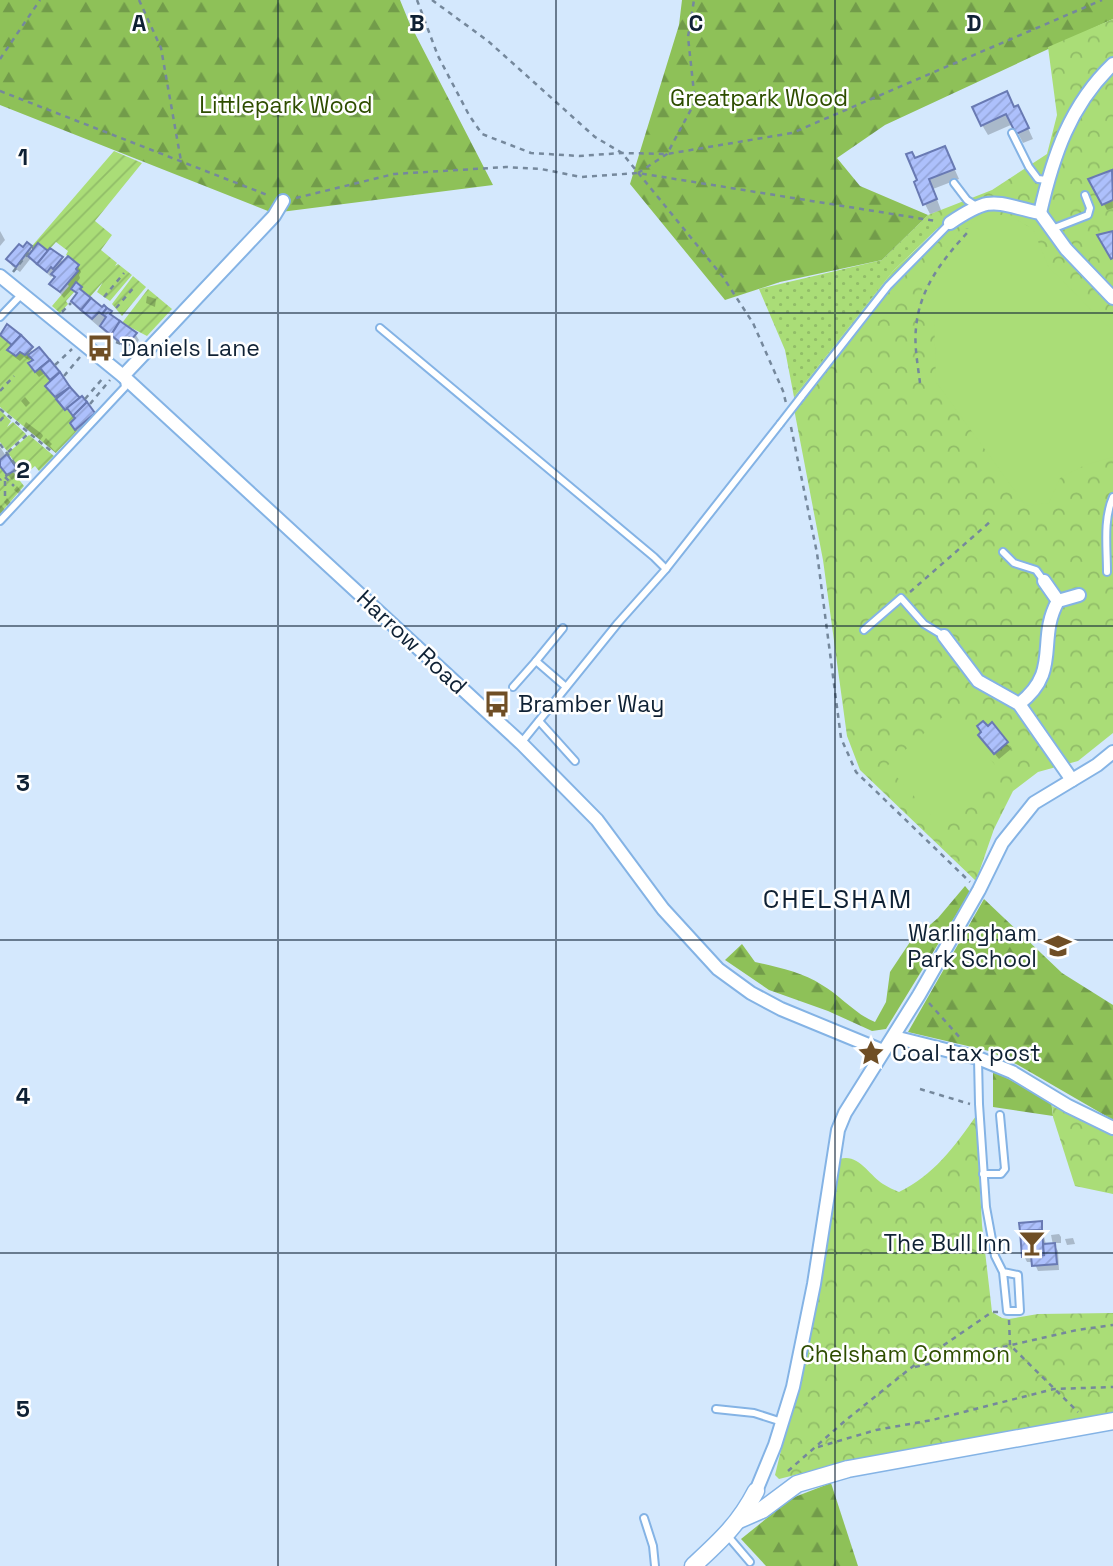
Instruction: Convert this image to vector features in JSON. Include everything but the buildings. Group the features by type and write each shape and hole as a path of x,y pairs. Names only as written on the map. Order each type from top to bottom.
{"street":[{"path":"1040,212 1061,136 1096,79 1113,64"},
{"path":"118,377 274,216 284,201"},
{"path":"955,220 986,202 1040,212 1066,249 1113,298"},
{"name":"Harrow Road","path":"6,275 22,294 118,377 522,743 597,820 663,909 718,969 751,993 781,1009 883,1051"},
{"path":"1044,581 1058,601"},
{"path":"1018,704 1032,694 1044,674 1052,611 1058,601 1079,595"},
{"path":"944,636 978,681 1018,704 1072,780"},
{"path":"693,1566 727,1535 739,1520 756,1491 782,1422 793,1387 814,1284 838,1130 859,1087 922,996 1002,843 1034,803 1097,765 1113,752"},
{"path":"894,1037 978,1058 1012,1072 1068,1106 1113,1128"},
{"path":"739,1520 762,1510 797,1484 848,1469 1113,1421"}],"lane":[{"path":"1012,133 1029,167 1038,178 1047,180"},
{"path":"954,183 967,200 976,206"},
{"path":"1052,229 1087,215 1090,208 1085,195"},
{"path":"522,743 618,623 666,569 888,286 955,220"},
{"path":"0,317 22,294"},
{"path":"380,328 654,556 666,569"},
{"path":"0,521 125,387 118,377"},
{"path":"1107,572 1107,517 1113,497"},
{"path":"1003,552 1014,563 1036,570 1044,581"},
{"path":"864,630 901,598 924,624 944,636"},
{"path":"513,687 563,628"},
{"path":"536,661 566,687"},
{"path":"539,721 575,761"},
{"path":"978,1058 986,1208 995,1256 1003,1272 1008,1315 1021,1310 1018,1275 1003,1272"},
{"path":"983,1174 1001,1174 1005,1169 1000,1115"},
{"path":"716,1409 754,1413 782,1422"},
{"path":"644,1518 653,1546 655,1566"},
{"path":"727,1535 750,1562"}],"path":[{"path":"0,59 40,0"},
{"path":"139,0 160,48 181,161"},
{"path":"417,0 439,56 469,116 482,134 531,153 579,156 667,154 792,133 1102,0"},
{"path":"432,0 488,41 595,137 622,153 723,277 753,323 783,391 786,404"},
{"path":"638,173 667,154 695,102 688,37 694,0"},
{"path":"0,91 284,201 394,174 506,167 541,169 581,177 638,173 955,220 967,226 967,233 939,265 926,291 918,316 916,329 920,383"},
{"path":"6,275 33,247"},
{"path":"104,296 124,273"},
{"path":"116,308 135,286"},
{"path":"60,314 71,303"},
{"path":"112,348 116,342 126,346 136,341"},
{"path":"55,365 74,346"},
{"path":"64,376 83,354"},
{"path":"85,399 107,373"},
{"path":"0,391 15,376"},
{"path":"90,404 118,377"},
{"path":"0,408 59,458"},
{"path":"0,421 6,414"},
{"path":"789,418 817,553 841,738 856,772 975,886"},
{"path":"7,453 29,433"},
{"path":"0,444 18,468 0,480"},
{"path":"4,475 15,486"},
{"path":"4,475 5,496"},
{"path":"901,598 991,521"},
{"path":"922,996 978,1058"},
{"path":"920,1089 979,1104"},
{"path":"788,1472 912,1367 992,1312 1008,1315 1010,1345 1092,1424"},
{"path":"912,1367 1077,1330 1113,1325"},
{"path":"814,1448 876,1430 932,1420 1055,1389 1113,1387"}],"green space":[{"name":"Littlepark Wood","path":"0,0 400,0 493,185 273,213 0,105"},
{"name":"Greatpark Wood","path":"682,0 1113,0 1113,19 885,125 837,158 860,186 928,215 882,260 780,282 725,300 630,184 679,25"},
{"path":"1113,19 1113,733 1078,761 1038,772 1013,791 994,829 976,881 860,770 847,736 823,560 794,397 893,271 938,229 928,215 992,190 1047,154 1057,115 1048,47"},
{"path":"114,151 142,163 95,221 112,235 101,250 117,263 115,266 118,264 132,275 110,301 97,292 103,282 90,297 76,282 75,291 60,313 52,306 69,286 67,284 78,271 76,269 79,264 66,255 68,251 56,242 48,251 38,243 34,248 32,246"},
{"path":"928,215 938,228 893,271 794,397 785,350 759,289 882,260"},
{"path":"981,215 1008,215 1033,229 1049,268 1113,331 1113,457 1085,465 1060,478 1049,503 1026,506 936,382 934,311 914,308 940,257 958,235"},
{"path":"133,276 146,287 122,316 112,304"},
{"path":"148,289 172,309 147,336 122,323"},
{"path":"0,335 12,345 8,350 16,356 20,352 25,355 28,352 33,360 28,364 34,372 40,368 50,381 46,386 54,397 60,393 56,399 75,418 70,423 77,431 56,453 0,407"},
{"path":"0,410 11,421 7,427 13,422 26,434 7,451 0,442"},
{"path":"29,435 54,456 39,471 35,466 29,471 23,464 19,468 8,453"},
{"path":"0,466 7,475 13,472 24,486 0,514"},
{"path":"948,712 998,768 938,823 887,766"},
{"path":"965,886 970,892 886,1029 872,1031 828,1011 769,990 725,960 742,944 755,962 789,970 814,980 875,1022 886,1002 890,972 910,942 938,918"},
{"path":"984,899 1062,973 1113,1005 1113,1120 989,1051 908,1032"},
{"path":"993,1071 1051,1101 1053,1116 993,1107"},
{"path":"1052,1106 1113,1136 1113,1194 1075,1186"},
{"name":"Chelsham Common","path":"976,1116 982,1225 992,1312 1009,1319 1038,1314 1113,1313 1113,1415 819,1469 779,1479 775,1475 814,1315 836,1170 840,1159 858,1162 883,1184 899,1192 933,1169"},
{"path":"831,1483 858,1566 766,1566 741,1539 792,1498"}],"place":[{"name":"Daniels Lane","path":"100,348"},
{"name":"Bramber Way","path":"497,704"},
{"name":"Warlingham Park School","path":"1058,946"},
{"name":"Coal tax post","path":"871,1053"},
{"name":"The Bull Inn","path":"1032,1243"}],"district":[{"name":"CHELSHAM","path":"838,899"}]}
